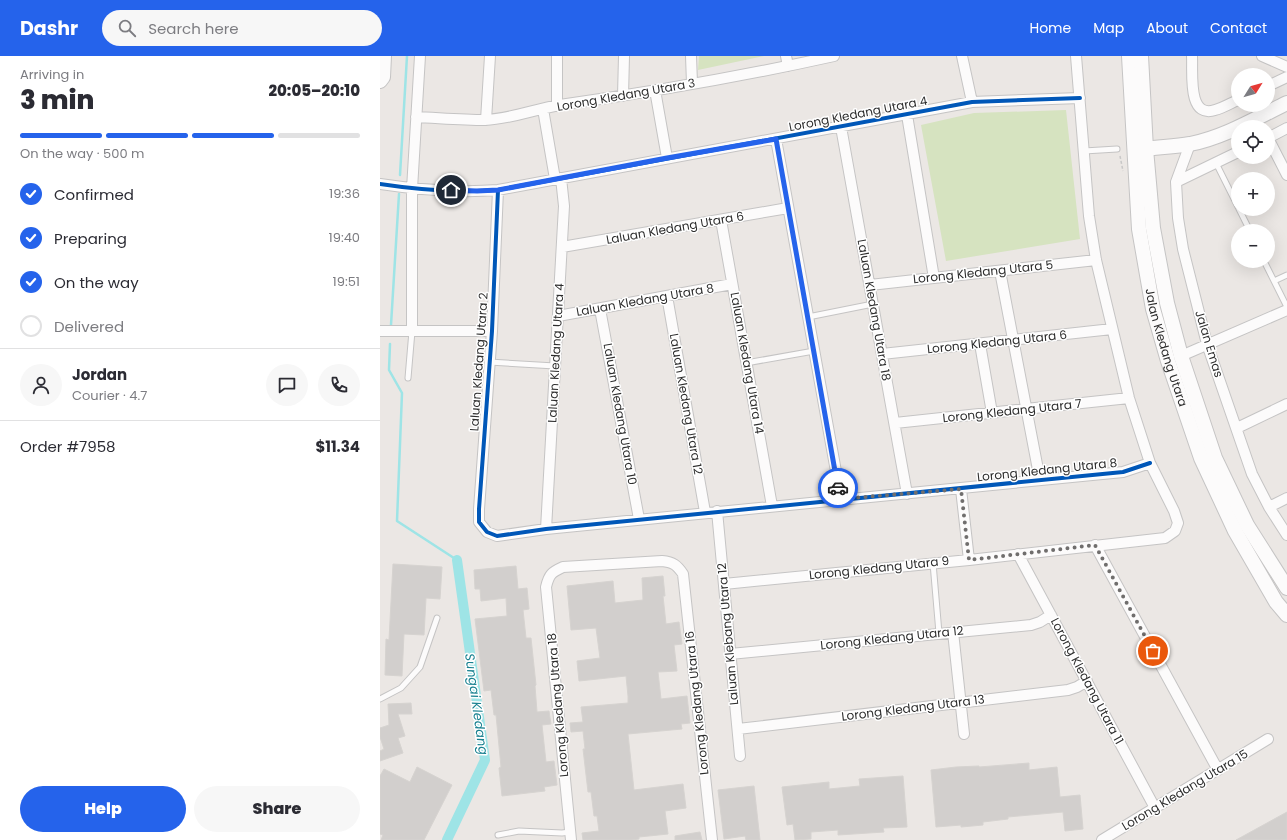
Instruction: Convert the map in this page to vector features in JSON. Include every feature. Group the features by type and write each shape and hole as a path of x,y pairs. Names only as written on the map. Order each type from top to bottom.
{"main road":[{"path":"380,89 380,81 383,77 384,56"},
{"name":"Jalan Kledang Utara","path":"1128,56 1140,150 1153,228 1167,303 1181,356 1215,458 1247,525 1287,588"},
{"name":"Jalan Kledang Utara","path":"1141,56 1139,229 1153,308 1168,361 1201,458 1234,531 1276,602 1287,615"},
{"path":"1140,150 1190,144 1226,132 1287,103"}],"street":[{"path":"412,331 412,189 420,56"},
{"path":"486,120 490,56"},
{"path":"557,56 557,106"},
{"path":"622,96 624,56"},
{"path":"691,56 692,83"},
{"name":"Lorong Kledang Utara 3","path":"416,117 486,120 557,106 692,83 787,61 834,56"},
{"path":"962,56 972,102"},
{"path":"1076,56 1089,216 1096,260 1129,398 1150,463"},
{"path":"1192,56 1194,100 1199,108 1206,112 1231,103"},
{"path":"1262,56 1287,75 1275,82"},
{"path":"655,90 667,158"},
{"name":"Lorong Kledang Utara 4","path":"380,184 412,189 477,191 498,190 972,102 1080,98"},
{"name":"Laluan Kledang Utara 4","path":"543,109 564,206 546,529"},
{"path":"907,114 934,278"},
{"name":"Laluan Kledang Utara 18","path":"841,127 907,494"},
{"path":"1275,134 1287,128"},
{"path":"776,139 841,499"},
{"name":"Jalan Emas","path":"1190,144 1176,182 1178,218 1183,249 1207,344 1252,474 1269,507 1287,535"},
{"path":"1275,152 1287,175"},
{"path":"1176,182 1231,156"},
{"name":"Laluan Kledang Utara 2","path":"487,532 479,522 479,509 492,331 498,190"},
{"name":"Laluan Kledang Utara 6","path":"562,248 788,208"},
{"name":"Laluan Kledang Utara 14","path":"721,220 772,506"},
{"name":"Lorong Kledang Utara 5","path":"870,285 1096,260"},
{"path":"1000,270 1040,480"},
{"name":"Laluan Kledang Utara 8","path":"558,316 732,284"},
{"name":"Laluan Kledang Utara 12","path":"667,296 705,512"},
{"path":"1181,356 1287,308"},
{"name":"Laluan Kledang Utara 10","path":"600,309 639,519"},
{"name":"Lorong Kledang Utara 6","path":"882,354 1112,329"},
{"path":"380,331 492,331"},
{"path":"980,344 992,413"},
{"name":"Lorong Kledang Utara 7","path":"895,423 1129,398"},
{"path":"1237,428 1287,404"},
{"name":"Lorong Kledang Utara 8","path":"487,532 497,536 546,529 705,512 961,489 1123,472 1150,463"},
{"name":"Lorong Kledang Utara 9","path":"724,584 969,560 1165,538 1175,531 1178,523 1174,510 1150,463"},
{"path":"961,489 969,560"},
{"path":"1269,507 1287,498"},
{"name":"Laluan Klebang Utara 12","path":"717,511 740,756"},
{"path":"1095,545 1218,770"},
{"name":"Lorong Kledang Utara 11","path":"1018,554 1155,808"},
{"name":"Lorong Kledang Utara 16","path":"553,571 564,566 662,561 672,562 683,574 712,840"},
{"name":"Lorong Kledang Utara 18","path":"553,571 548,578 546,587 570,836"},
{"name":"Lorong Kledang Utara 12","path":"730,654 1031,625 1040,622 1051,615"},
{"path":"953,632 964,734"},
{"name":"Lorong Kledang Utara 13","path":"738,729 1068,690 1077,687 1086,681"},
{"name":"Lorong Kledang Utara 15","path":"1102,840 1268,739"}],"lane":[{"path":"1084,150 1117,149"},
{"path":"1216,163 1231,194"},
{"path":"1268,268 1287,308"},
{"path":"1274,281 1287,275"},
{"path":"808,317 873,304"},
{"path":"408,378 412,331"},
{"path":"746,363 814,351"},
{"path":"489,362 556,366"},
{"path":"933,563 939,633"},
{"path":"380,699 401,688 420,667 437,618"},
{"path":"498,835 519,831 562,833 570,836"}],"green space":[{"path":"699,56 764,56 698,70"},
{"path":"1066,110 1080,239 946,261 921,125 974,113"}],"building":[{"path":"393,564 442,567 440,599 426,598 424,635 404,634 402,676 385,675 386,639 389,640"},
{"path":"516,566 518,589 527,588 529,609 523,610 526,638 531,638 537,712 549,711 551,724 542,725 546,762 554,761 557,785 544,787 545,791 502,796 496,715 494,715 491,690 484,691 475,619 507,616 506,598 481,601 480,589 475,589 474,570"},
{"path":"663,576 665,596 663,596 666,624 679,622 682,644 674,645 677,671 658,672 661,699 687,696 690,723 681,724 682,729 628,734 634,790 683,784 686,808 665,811 668,834 639,837 639,839 632,840 583,840 582,833 599,831 597,816 594,816 591,792 588,792 583,749 585,749 583,731 571,732 570,723 583,722 581,707 628,703 628,696 626,676 579,681 577,661 600,658 596,628 571,630 567,586 613,581 615,603 643,600 642,578"},
{"path":"411,703 412,714 398,714 405,736 398,738 403,753 380,761 380,751 384,749 380,737 380,728 389,725 388,704"},
{"path":"1029,763 1029,770 1057,767 1060,797 1080,795 1083,829 1065,831 1063,812 1008,817 1008,819 983,822 983,825 936,827 931,770 956,767 979,767"},
{"path":"417,767 452,785 424,840 381,840 383,835 380,834 380,776 384,769 410,782"},
{"path":"903,776 907,827 883,828 884,832 838,835 838,830 811,832 811,839 795,840 793,824 787,825 782,787 829,782 829,789 860,786 859,779"},
{"path":"754,786 760,840 746,840 745,836 724,839 718,790"},
{"path":"1287,812 1287,840 1236,840"},
{"path":"700,832 702,840 675,840 675,836"}],"waterway":[{"path":"400,175 407,56"},
{"path":"391,325 399,194"},
{"path":"390,344 389,370 402,393 397,521 457,560"},
{"name":"Sungai Kledang","path":"447,840 485,760 457,560"}],"cycle path":[{"path":"380,184 439,190 498,190 972,102 1080,98"},
{"path":"498,190 492,331 479,509 479,522 487,532 497,536 546,529 1123,472 1150,463"}],"way so far":[{"path":"838,488 841,499 961,489 969,560 1095,545 1153,651"}],"route":[{"path":"451,190 498,190 776,139 838,488"}]}
